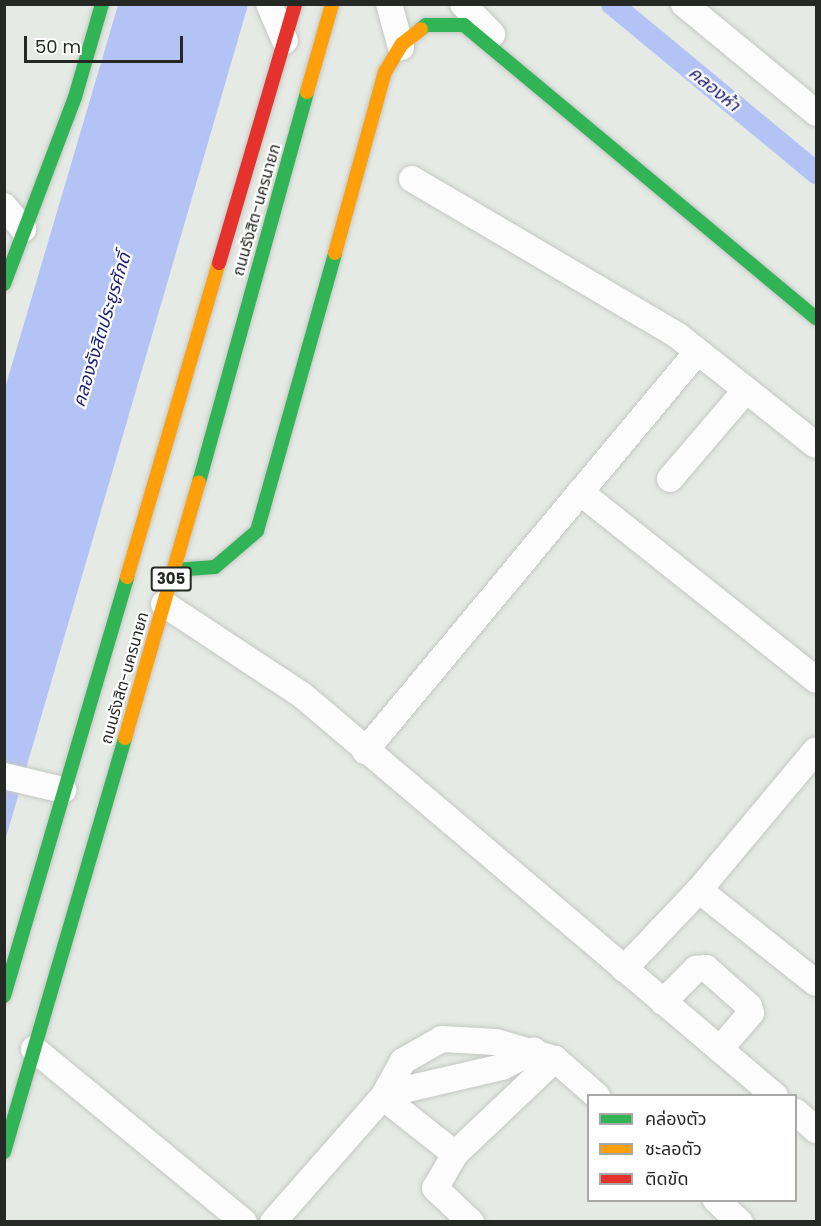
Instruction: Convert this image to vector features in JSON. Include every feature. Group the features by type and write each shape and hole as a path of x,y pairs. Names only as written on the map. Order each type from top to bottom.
{"main road":[{"path":"7,271 75,97 102,4"},
{"name":"ถนนรังสิต-นครนายก","path":"4,996 53,788 295,4"},
{"name":"ถนนรังสิต-นครนายก","path":"4,1152 174,570 332,4"},
{"path":"174,570 215,567 236,553 257,531 386,72 401,46 426,25 464,26 816,318"}],"street":[{"path":"269,4 285,42"},
{"path":"389,4 401,46"},
{"path":"463,4 491,33 506,60"},
{"path":"684,4 816,113"},
{"path":"412,179 602,287 698,351 816,445"},
{"path":"4,206 23,229"},
{"path":"365,751 698,351"},
{"path":"670,479 746,390"},
{"path":"580,492 816,680"},
{"path":"164,604 302,695 365,751 774,1094"},
{"path":"624,969 699,890 816,750"},
{"path":"4,776 53,788"},
{"path":"699,890 816,983"},
{"path":"663,1002 696,969 706,968 749,1006 751,1013 720,1049"},
{"path":"273,1221 386,1093 403,1061 442,1040 496,1042 545,1055 596,1094"},
{"path":"34,1048 244,1221"},
{"path":"386,1093 545,1055"},
{"path":"471,1221 435,1188 455,1154 545,1055"},
{"path":"386,1093 455,1154"},
{"path":"797,1114 816,1130"},
{"path":"718,1202 740,1221"}],"water":[{"name":"คลองรังสิตประยูรศักดิ์","path":"118,5 248,5 5,841 5,388"}],"waterway":[{"name":"คลองห้า","path":"612,4 816,173"}],"traffic: fast":[{"path":"4,284 75,97 102,4"},
{"path":"421,29 426,25 464,25 816,318"},
{"path":"199,482 307,92"},
{"path":"174,570 215,567 257,531 335,253"},
{"path":"4,996 127,577"},
{"path":"4,1152 125,738"}],"traffic: slow":[{"path":"307,92 332,4"},
{"path":"335,253 385,72 402,44 421,29"},
{"path":"127,577 219,263"},
{"path":"125,738 199,482"}],"traffic: jam":[{"path":"219,263 295,4"}]}
